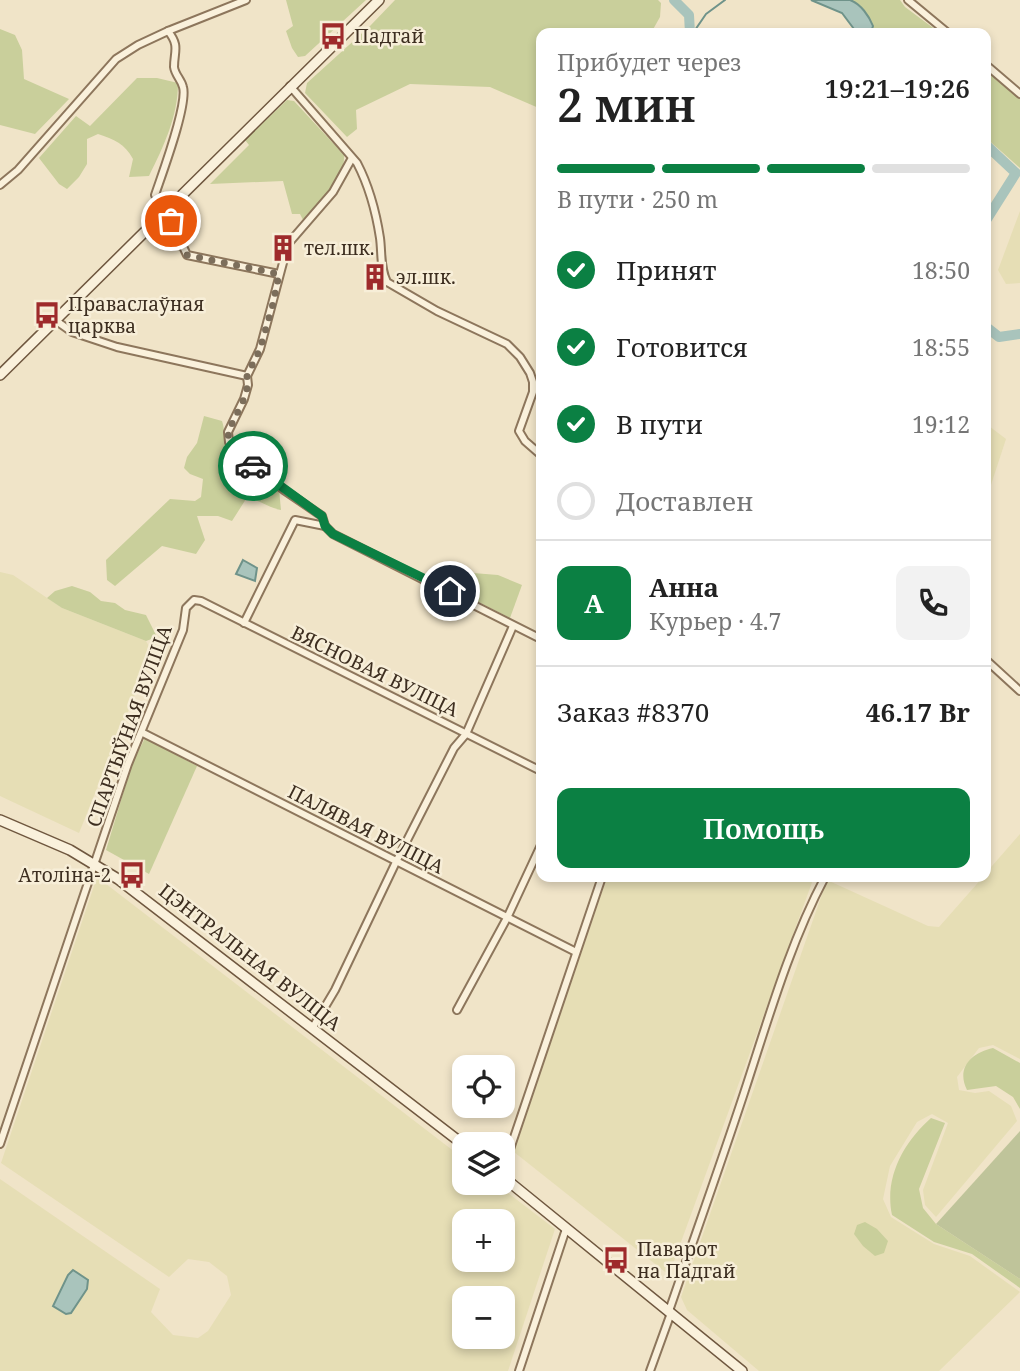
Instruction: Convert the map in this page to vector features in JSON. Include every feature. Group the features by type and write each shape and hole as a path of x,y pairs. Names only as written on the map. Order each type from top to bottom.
{"street":[{"path":"0,185 27,160 107,68 126,52 168,31 246,0"},
{"path":"0,375 379,0"},
{"path":"908,0 942,28"},
{"path":"168,31 173,37 177,52 175,72 184,87 181,112 155,195 187,255 279,274"},
{"path":"991,69 1020,94"},
{"path":"290,86 355,161 372,202 387,282 437,311 507,344 520,357 530,373 533,392 519,431 536,451"},
{"path":"355,161 333,192 288,244 260,349 247,376 248,385 244,399 228,432 229,442 233,451 322,516 325,526 333,534 536,637"},
{"path":"55,320 72,332 117,347 247,376"},
{"path":"244,623 295,520 325,526"},
{"name":"ВЯСНОВАЯ ВУЛІЦА","path":"194,600 201,601 536,769"},
{"name":"СПАРТЫЎНАЯ ВУЛІЦА","path":"0,1144 128,764 143,733 183,630 186,608 194,600"},
{"path":"313,1027 335,990 454,748 466,734 513,626"},
{"path":"991,664 1020,691"},
{"name":"ПАЛЯВАЯ ВУЛІЦА","path":"143,733 576,952"},
{"name":"ЦЭНТРАЛЬНАЯ ВУЛІЦА","path":"0,820 70,850 139,894 452,1136"},
{"path":"457,1010 507,918 536,856"},
{"path":"515,1134 600,882"},
{"path":"650,1371 758,1047 797,937 822,882"},
{"path":"515,1187 742,1371"},
{"path":"519,1371 566,1229"}],"shaded area":[{"path":"1020,211 1020,283 1006,284 998,270"},
{"path":"991,428 1006,439 991,485"},
{"path":"0,572 13,575 62,608 146,641 152,652 79,833 0,796"},
{"path":"1020,834 1020,1059 993,1045 979,1048 957,1077 959,1090 975,1093 989,1091 1011,1106 1017,1121 936,1217 925,1205 923,1190 948,1123 932,1114 917,1122 890,1166 883,1199 891,1217 934,1244 970,1256 1020,1292 939,1371 759,1371 687,1310 681,1297 826,882 928,926 939,927 979,882 991,882 991,867"},
{"path":"97,877 452,1150 452,1195 511,1195 555,1229 508,1371 0,1371 0,1179 160,1289 151,1312 173,1335 198,1338 208,1331 231,1295 227,1276 209,1262 188,1259 169,1277 1,1163"},
{"path":"605,882 812,882 669,1275 515,1153"}],"green space":[{"path":"286,0 366,0 305,56 298,57 286,31 293,26"},
{"path":"395,0 658,0 661,3 660,17 654,28 536,28 536,107 490,87 410,84 356,110 357,129 347,137 305,93 307,83"},
{"path":"850,0 900,0 905,7 933,28 872,28"},
{"path":"0,29 15,35 22,50 24,79 69,99 35,134 0,125"},
{"path":"991,72 1020,96 1020,168 991,142"},
{"path":"137,78 157,78 178,83 173,119 149,176 129,177 133,159 130,154 118,143 98,134 87,139 87,164 79,177 67,189 59,184 39,158 76,116 90,126"},
{"path":"287,100 294,101 344,155 341,173 336,182 304,222 300,214 292,214 283,181 210,184 249,145 245,140"},
{"path":"204,416 222,421 226,441 231,450 279,489 281,510 246,499 232,521 218,516 197,516 205,540 196,554 162,546 115,586 107,580 106,560 170,499 195,501 201,497 203,479 190,474 184,468 187,457 197,443"},
{"path":"473,573 498,575 522,585 510,618 461,593"},
{"path":"72,586 90,592 101,601 115,603 125,610 146,615 157,637 146,641 62,608 47,598 55,591"},
{"path":"145,738 197,766 149,874 106,850 132,764"},
{"path":"993,1048 1020,1063 1020,1109 1013,1097 996,1086 967,1090 963,1075 968,1063 978,1054"},
{"path":"931,1118 945,1123 919,1189 923,1208 936,1224 1020,1279 1020,1288 972,1254 934,1242 892,1215 891,1187 898,1161 912,1138"},
{"path":"1020,1131 1020,1279 936,1224"},
{"path":"865,1222 877,1229 888,1241 884,1253 875,1256 854,1234 857,1225"}],"water":[{"path":"811,0 850,0 861,7 872,28 853,28 842,13"},
{"path":"243,560 257,568 255,581 236,574"},
{"path":"73,1270 88,1280 87,1289 71,1313 66,1314 53,1306"}],"waterway":[{"path":"674,0 689,15 690,28"},
{"path":"696,28 706,14 725,0"},
{"path":"991,150 1016,173 991,213"},
{"path":"991,331 999,337 1020,334"}],"way so far":[{"path":"171,221 187,255 279,274 260,349 247,376 248,385 244,399 228,432 233,451 253,466"}],"place":[{"name":"Падгай","path":"333,36"},
{"name":"тел.шк.","path":"283,248"},
{"name":"эл.шк.","path":"375,277"},
{"name":"Праваслаўная царква","path":"47,315"},
{"name":"Атоліна-2","path":"132,875"},
{"name":"Паварот на Падгай","path":"616,1260"}],"route":[{"path":"253,466 322,516 325,526 333,534 450,591"}]}
